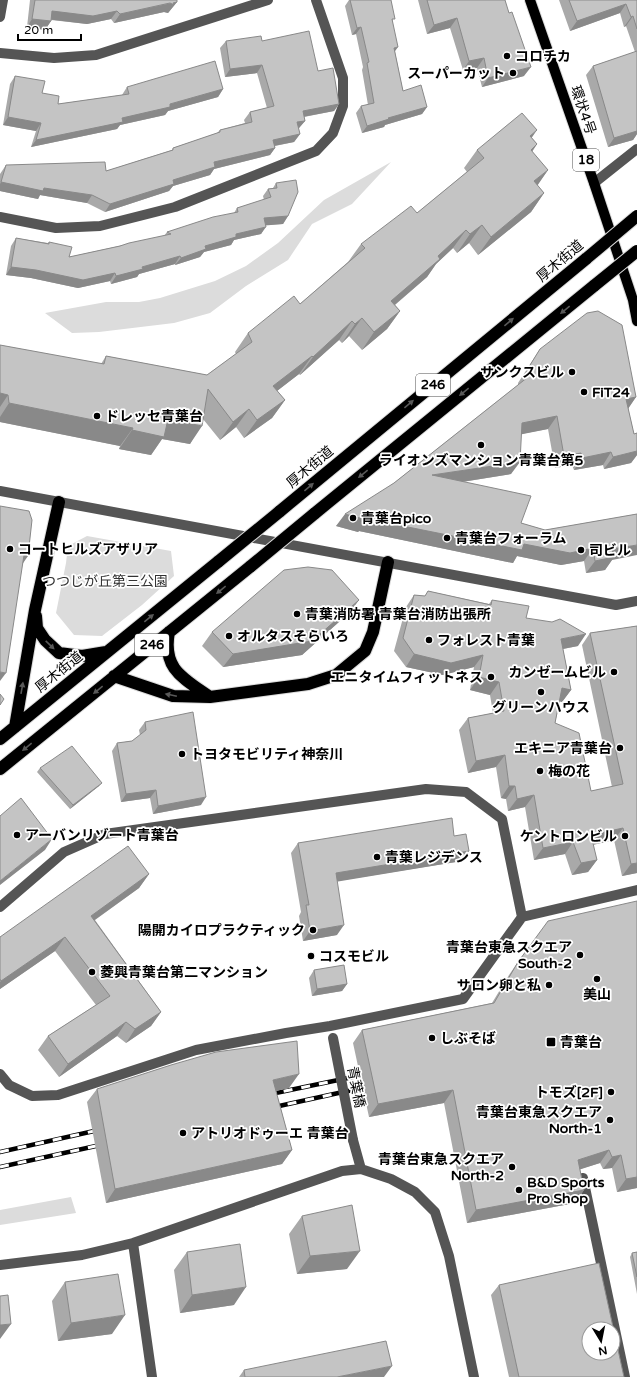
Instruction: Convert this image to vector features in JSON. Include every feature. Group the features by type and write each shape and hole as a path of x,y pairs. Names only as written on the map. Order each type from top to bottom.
{"highway":[{"name":"厚木街道","path":"0,739 279,512 637,216"},
{"name":"246","path":"0,769 637,251"},
{"path":"15,727 35,610 59,502"},
{"path":"114,676 173,696 210,697 308,684 336,675 365,651 373,632 388,562"},
{"path":"35,610 37,628 45,640 59,653 82,656 108,651"},
{"path":"169,632 167,643 168,655 173,668 186,680 210,697"}],"main road":[{"name":"環状4号","path":"530,0 635,300 637,321"}],"street":[{"path":"0,17 3,0"},
{"path":"0,53 54,58 96,55 268,0"},
{"path":"0,217 56,228 100,226 175,207 316,151 333,133 343,106 343,78 316,0"},
{"path":"594,183 637,149"},
{"path":"0,491 616,605 637,601"},
{"path":"0,907 64,852 104,834 426,789 466,792 502,818 522,917"},
{"path":"0,1074 9,1085 32,1096 58,1095 196,1050 330,1026 463,998 522,917 637,890"},
{"name":"青葉橋","path":"330,1026 353,1140 361,1168"},
{"path":"0,1265 82,1255 132,1243 342,1172 361,1168 392,1179 415,1192 435,1212 451,1268 474,1377"},
{"path":"583,1178 625,1377"},
{"path":"132,1243 152,1377"}],"green space":[{"path":"391,162 352,204 312,224 288,260 246,286 210,313 174,323 99,332 72,333 45,313 106,302 139,302 160,298 215,281 246,266 278,243 324,200"},
{"name":"つつじが丘第三公園","path":"87,536 171,551 174,576 142,605 102,636 74,635 56,613 68,546"},
{"path":"71,1197 76,1213 0,1225 0,1210"}],"building":[{"path":"35,0 177,0 177,2 173,3 174,5 170,3 120,14 117,11 93,16 52,11 51,21 32,19"},
{"path":"350,0 391,0 395,19 392,19 398,47 394,48 403,91 421,85 427,107 388,118 389,119 367,126 361,106 374,103 367,63 369,62 361,27 357,28"},
{"path":"427,0 505,0 509,13 512,12 531,67 488,78 484,58 469,61 457,18 434,25"},
{"path":"569,0 637,0 637,29 633,16 631,17 626,4 577,21"},
{"path":"309,31 318,71 333,68 339,104 303,111 305,121 297,122 300,134 273,140 275,148 214,162 215,167 173,180 174,184 110,204 92,195 44,188 43,191 1,182 6,165 105,162 106,171 173,150 173,148 220,132 220,130 252,122 250,112 274,106 262,65 230,69 226,41 261,36 262,41"},
{"path":"637,51 637,131 614,138 593,66"},
{"path":"215,61 223,89 170,104 170,107 122,118 123,122 36,140 41,123 8,117 15,76 45,81 42,93 59,96 58,104 129,94 127,87"},
{"path":"522,113 537,130 530,136 537,144 531,150 548,170 534,181 544,193 491,237 482,225 470,234 466,230 438,256 440,259 391,301 400,311 374,332 362,318 355,324 352,321 313,357 312,356 273,386 285,400 257,420 249,409 233,422 208,389 202,426 168,419 164,437 132,430 133,428 9,403 8,395 0,393 0,345 104,364 106,356 207,375 252,342 248,333 294,296 300,304 365,248 361,244 411,206 417,213 484,158 477,150"},
{"path":"296,180 298,192 288,216 264,218 266,227 236,234 236,237 205,246 206,249 181,258 180,256 142,267 143,269 116,276 115,273 83,280 36,270 11,267 16,238 49,244 49,242 72,247 69,257 171,234 167,232 213,217 238,212 237,208 271,197 268,189 277,188 276,183"},
{"path":"598,311 622,325 636,397 626,399 634,434 637,433 637,451 613,457 611,452 582,458 581,453 564,456 557,416 522,423 520,462 432,475 531,496 521,523 545,530 637,514 637,545 612,549 614,557 595,561 593,548 570,553 524,544 522,550 367,520 345,514 394,483 528,377 527,370 540,349 587,313"},
{"path":"0,506 29,511 32,520 28,556 24,555 6,673 0,672"},
{"path":"308,567 332,570 359,600 312,641 233,654 212,632 284,570"},
{"path":"428,591 491,605 492,600 529,606 526,618 552,622 560,619 586,634 561,639 571,690 562,688 555,723 579,733 591,791 623,784 590,633 637,626 637,863 631,864 623,828 591,835 597,860 581,863 573,842 543,848 534,795 517,799 515,786 509,786 505,755 476,761 468,718 504,711 499,682 479,677 483,655 451,663 414,654 403,638 414,595 425,596"},
{"path":"0,694 4,699 0,705"},
{"path":"193,712 206,797 158,806 156,790 126,794 117,743 132,741 146,730 145,722"},
{"path":"72,746 102,783 73,805 40,768"},
{"name":"アーバンリゾート青葉台","path":"21,798 52,839 0,881 0,816"},
{"path":"452,818 454,836 466,834 469,851 336,873 344,925 310,931 306,905 309,905 298,843"},
{"name":"菱興青葉台第二マンション","path":"128,846 149,874 91,916 161,1012 135,1029 126,1022 68,1064 48,1036 110,996 65,937 1,981 0,937"},
{"path":"637,901 637,1177 626,1179 621,1155 612,1157 609,1150 578,1160 584,1190 476,1210 453,1090 378,1104 362,1030 494,1003 518,962 548,921"},
{"path":"344,965 347,984 317,989 314,970"},
{"name":"アトリオドゥーエ 青葉台","path":"297,1041 299,1074 273,1080 292,1150 115,1189 97,1089 216,1052"},
{"path":"352,1205 360,1251 310,1256 302,1216"},
{"path":"240,1244 246,1287 192,1295 187,1252"},
{"path":"637,1252 637,1277 632,1253"},
{"path":"599,1263 612,1321 581,1321 581,1361 620,1361 624,1377 519,1377 499,1285"},
{"path":"118,1274 125,1315 71,1323 65,1282"},
{"path":"8,1295 11,1324 0,1325 0,1296"},
{"path":"386,1341 392,1366 337,1377 245,1377 244,1370"}],"railway":[{"path":"266,1095 372,1073"},
{"path":"270,1108 343,1092 340,1080"},
{"path":"342,1086 343,1092 375,1086"},
{"path":"0,1152 103,1129"},
{"path":"0,1167 105,1144"}],"place":[{"name":"コロチカ","path":"507,56"},
{"name":"スーパーカット","path":"513,73"},
{"name":"サンクスビル","path":"572,372"},
{"name":"FiT24","path":"584,392"},
{"name":"ドレッセ青葉台","path":"97,416"},
{"name":"ライオンズマンション青葉台第5","path":"481,445"},
{"name":"青葉台pico","path":"353,518"},
{"name":"青葉台フォーラム","path":"447,538"},
{"name":"コートヒルズアザリア","path":"10,549"},
{"name":"司ビル","path":"581,550"},
{"name":"青葉消防署 青葉台消防出張所","path":"297,614"},
{"name":"オルタスそらいろ","path":"229,636"},
{"name":"フォレスト青葉","path":"429,640"},
{"name":"カンゼームビル","path":"614,672"},
{"name":"エニタイムフィットネス","path":"491,677"},
{"name":"グリーンハウス","path":"541,692"},
{"name":"エキニア青葉台","path":"620,748"},
{"name":"トヨタモビリティ神奈川","path":"182,754"},
{"name":"梅の花","path":"540,771"},
{"name":"アーバンリゾート青葉台","path":"17,835"},
{"name":"ケントロンビル","path":"625,836"},
{"name":"青葉レジデンス","path":"377,857"},
{"name":"陽開カイロプラクティック","path":"313,930"},
{"name":"青葉台東急スクエア South-2","path":"580,955"},
{"name":"コスモビル","path":"311,956"},
{"name":"菱興青葉台第二マンション","path":"92,972"},
{"name":"美山","path":"597,979"},
{"name":"サロン卵と私","path":"549,985"},
{"name":"しぶそば","path":"432,1038"},
{"name":"青葉台","path":"551,1042"},
{"name":"トモズ[2F]","path":"611,1092"},
{"name":"青葉台東急スクエア North-1","path":"610,1120"},
{"name":"アトリオドゥーエ 青葉台","path":"183,1133"},
{"name":"青葉台東急スクエア North-2","path":"512,1167"},
{"name":"B&D Sports Pro Shop","path":"519,1190"}]}
